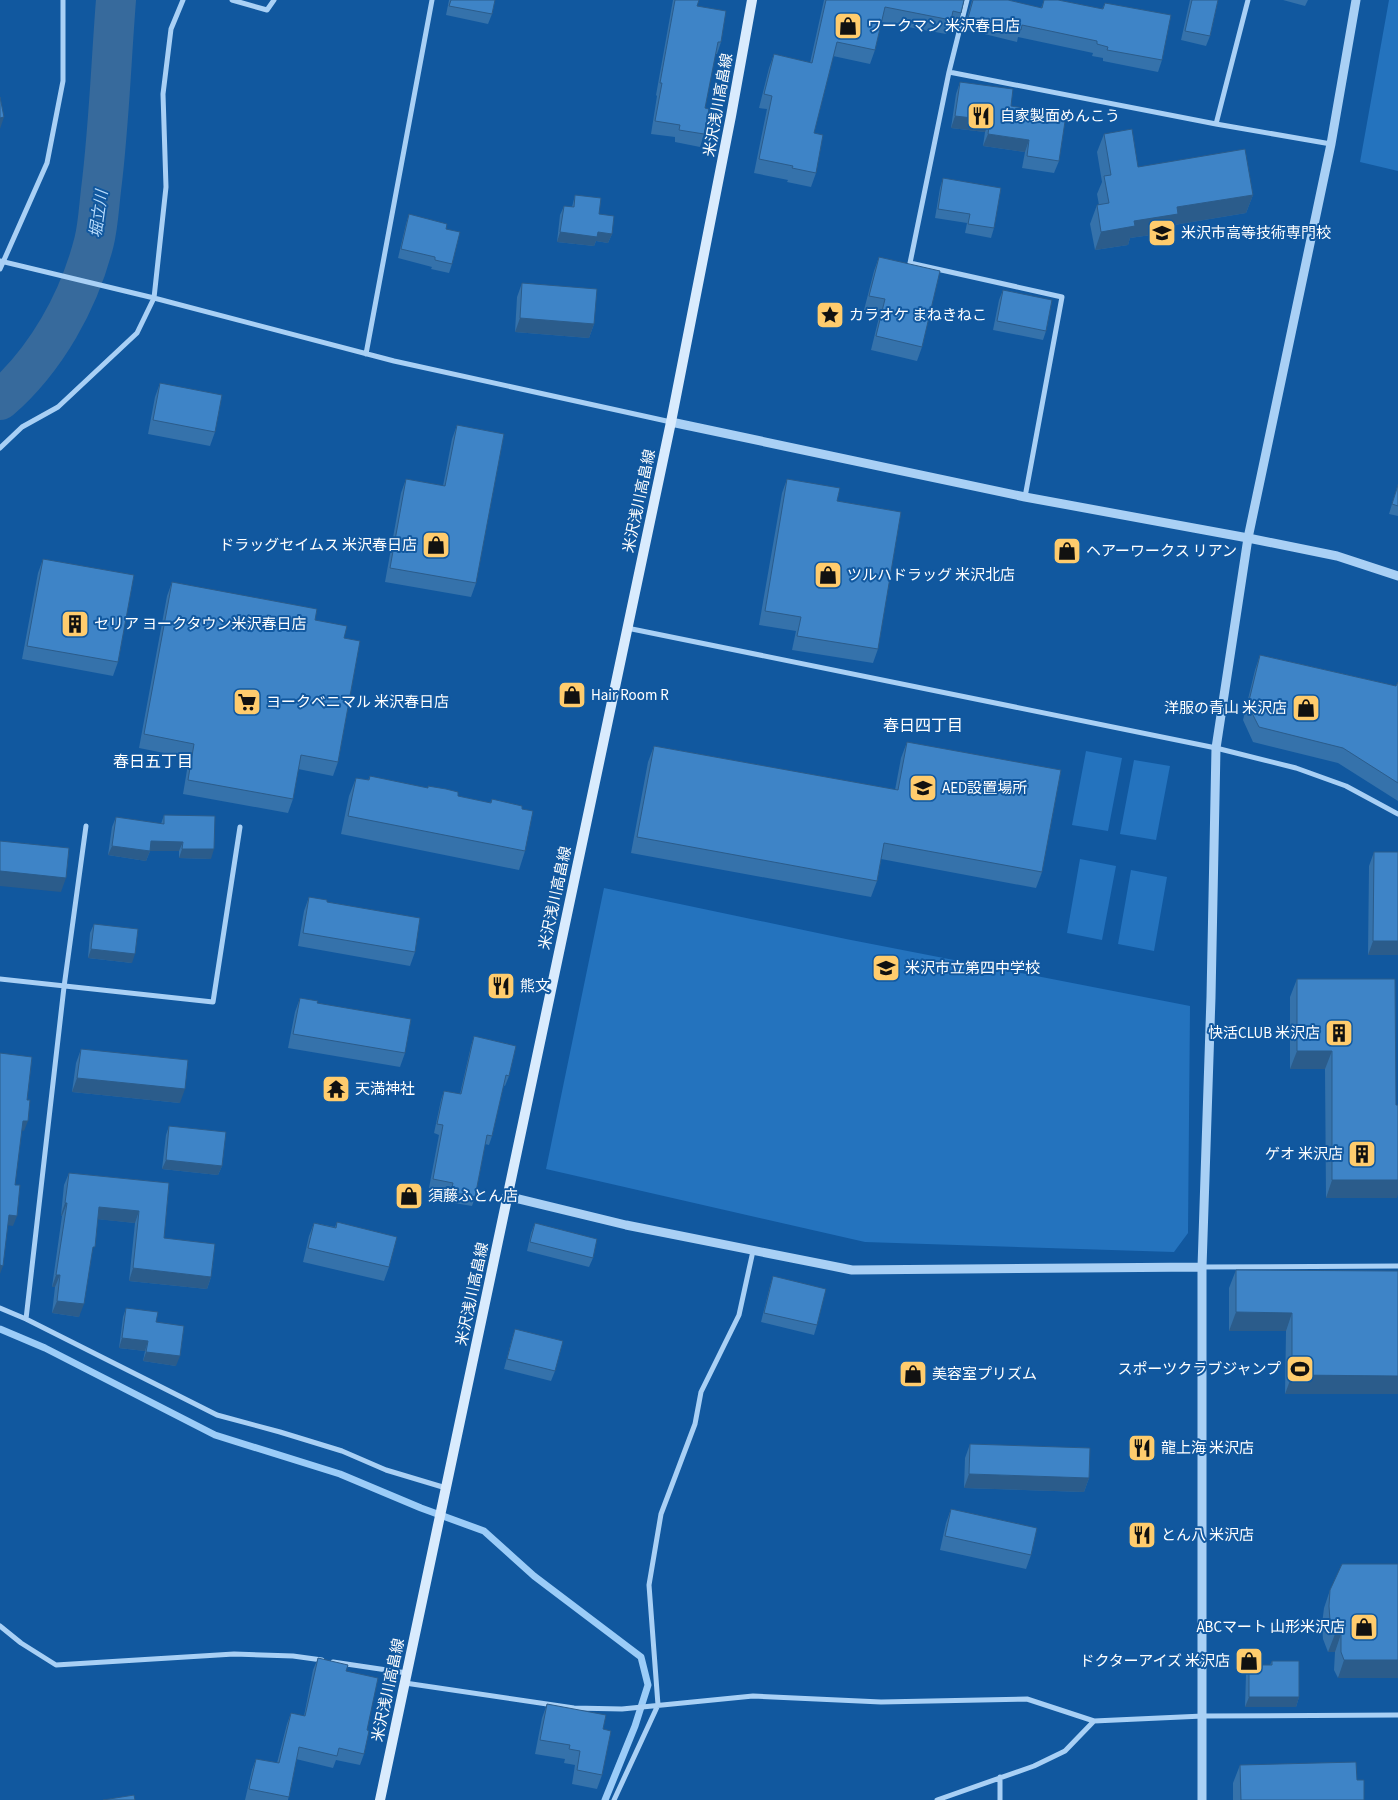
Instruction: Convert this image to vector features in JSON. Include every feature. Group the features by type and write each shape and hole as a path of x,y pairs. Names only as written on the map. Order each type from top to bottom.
{"main road":[{"name":"米沢浅川高畠線","path":"380,1800 671,422 732,116 752,0"}],"street":[{"path":"0,269 47,163 63,81 63,0"},
{"path":"0,448 22,427 58,408 137,333 154,298 166,187 164,94 171,29 183,0"},
{"path":"232,0 267,10 274,0"},
{"path":"366,354 432,0"},
{"path":"967,0 949,72 910,263 1062,297 1025,497"},
{"path":"1216,124 1248,0"},
{"path":"1202,1800 1202,1267 1211,997 1216,748 1248,538 1331,144 1356,0"},
{"path":"949,72 1216,124 1331,144"},
{"path":"2,261 154,298 366,354 671,422 1025,497 1337,556 1398,576"},
{"path":"627,628 1216,748 1296,768 1346,786 1398,814"},
{"path":"26,1319 64,987 86,826"},
{"path":"0,979 213,1002 240,827"},
{"path":"508,1196 626,1224 852,1270 1398,1266"},
{"path":"614,1800 658,1705 648,1585 661,1514 695,1424 701,1392 739,1315 753,1251"},
{"path":"0,1308 26,1319 217,1415 342,1451 386,1470 446,1488"},
{"path":"0,1626 21,1643 56,1665 234,1654 293,1656 574,1708 622,1709 752,1696 881,1702 1027,1699 1094,1721 1202,1716 1398,1715"},
{"path":"937,1800 1034,1766 1065,1751 1094,1721"},
{"path":"1000,1777 1000,1800"}],"shaded area":[{"path":"1389,0 1398,0 1398,171 1360,162"},
{"path":"1086,751 1122,758 1108,831 1072,825"},
{"path":"1134,760 1170,766 1156,840 1120,834"},
{"path":"1080,859 1116,866 1102,940 1067,933"},
{"path":"1131,870 1167,877 1154,951 1118,944"},
{"path":"604,888 846,939 1190,1006 1188,1233 1174,1252 865,1242 546,1169"}],"building":[{"path":"451,0 495,0 492,14 449,6"},
{"path":"675,0 699,0 697,6 726,11 721,42 718,42 705,108 709,109 704,134 679,130 680,125 655,121"},
{"path":"826,0 964,0 961,13 953,11 951,20 885,7 875,50 837,42 814,133 823,135 816,173 759,159 772,96 764,94 774,54 812,63"},
{"path":"973,0 1008,0 1042,8 1044,0 1058,0 1103,9 1105,3 1171,15 1162,60 1107,50 1108,47 1097,44 1097,41 1022,25 1021,30 968,18"},
{"path":"1192,0 1218,0 1210,36 1185,31"},
{"path":"960,82 1013,89 1011,106 1066,115 1059,161 1027,156 1029,140 988,134 990,120 955,116"},
{"path":"0,97 4,117 0,118"},
{"path":"1132,129 1138,167 1245,149 1253,195 1177,207 1178,214 1134,221 1135,226 1101,232 1097,205 1109,203 1104,176 1111,175 1104,134"},
{"path":"943,178 1001,188 994,228 968,224 970,214 938,209"},
{"path":"575,195 601,198 599,214 614,216 612,234 598,232 597,237 560,232 564,206 574,207"},
{"path":"409,214 447,224 446,229 460,232 452,264 435,260 435,257 401,249"},
{"path":"879,257 940,271 922,347 876,336 885,299 869,296"},
{"path":"522,283 597,289 594,324 520,318"},
{"path":"1003,290 1052,300 1046,331 997,321"},
{"path":"160,383 222,395 215,432 153,420"},
{"path":"457,425 504,434 476,583 390,568 406,479 445,486"},
{"name":"ツルハドラッグ 米沢北店","path":"787,479 840,488 837,501 901,512 878,649 797,636 801,617 765,611"},
{"path":"1398,485 1398,506 1392,504"},
{"name":"セリア ヨークタウン米沢春日店","path":"43,559 134,575 118,662 27,646"},
{"name":"ヨークベニマル 米沢春日店","path":"172,582 317,609 315,620 347,626 344,638 360,641 338,762 301,755 293,799 188,780 194,744 144,734"},
{"path":"1260,655 1396,686 1398,682 1398,783 1343,748 1259,727 1248,705"},
{"path":"907,742 1061,770 1042,872 884,843 877,881 637,837 654,746 898,790"},
{"path":"370,776 428,788 428,786 446,789 458,792 458,796 491,803 492,799 522,806 522,809 533,811 525,851 348,816 356,778 369,780"},
{"path":"164,815 215,816 214,849 182,849 183,842 151,841 150,851 112,846 116,817 164,824"},
{"path":"0,841 69,848 66,878 0,871"},
{"path":"1374,852 1398,852 1398,941 1373,941"},
{"path":"309,897 327,900 327,902 420,918 415,952 303,933"},
{"path":"94,924 138,929 135,954 91,949"},
{"path":"1297,979 1395,979 1398,1180 1332,1180 1332,1051 1297,1051"},
{"path":"300,998 318,1001 317,1003 411,1019 405,1053 293,1034"},
{"path":"474,1036 516,1046 509,1076 506,1075 492,1136 487,1135 475,1197 451,1192 453,1183 433,1179 443,1125 437,1124 444,1091 461,1094"},
{"path":"81,1049 188,1060 185,1089 77,1078"},
{"path":"0,1053 32,1057 27,1100 30,1100 28,1121 23,1121 15,1185 20,1185 17,1216 9,1215 3,1266 0,1265"},
{"path":"169,1126 226,1132 222,1166 166,1160"},
{"path":"69,1173 169,1183 164,1238 215,1244 211,1277 133,1268 139,1211 99,1207 95,1247 93,1247 84,1304 57,1301 60,1275 56,1275 67,1203 65,1203"},
{"path":"337,1222 397,1237 389,1267 308,1248 314,1223 336,1228"},
{"path":"535,1223 597,1239 593,1258 530,1242"},
{"path":"1236,1270 1398,1271 1398,1376 1292,1375 1292,1313 1236,1312"},
{"path":"773,1276 826,1289 817,1325 764,1313"},
{"path":"126,1308 158,1312 156,1322 184,1326 180,1356 146,1352 148,1341 122,1338"},
{"path":"515,1329 563,1341 555,1371 507,1359"},
{"path":"970,1444 1090,1448 1089,1478 969,1474"},
{"path":"951,1509 1037,1528 1031,1555 945,1536"},
{"path":"1342,1564 1398,1564 1398,1660 1344,1660 1341,1652 1341,1634 1335,1634 1330,1621 1329,1606 1330,1590"},
{"path":"318,1658 348,1665 346,1671 378,1678 364,1754 339,1748 337,1756 299,1747 289,1797 249,1789 256,1759 279,1763 291,1713 305,1716"},
{"path":"1272,1661 1299,1661 1299,1697 1249,1697 1249,1665 1272,1665"},
{"path":"547,1704 606,1715 603,1729 611,1731 602,1775 577,1770 580,1751 569,1749 570,1745 540,1740"},
{"path":"1356,1762 1357,1780 1364,1780 1364,1800 1241,1800 1240,1765"},
{"path":"134,1795 135,1800 103,1800"}],"waterway":[{"name":"堀立川","path":"0,400 32,367 59,328 88,264 97,230 106,143 116,0"},
{"path":"0,1329 45,1348 215,1435 340,1474 421,1508 484,1531 534,1576 641,1657 648,1685 635,1726 605,1800"}],"place":[{"name":"ワークマン 米沢春日店","path":"848,26"},
{"name":"自家製面めんこう","path":"981,116"},
{"name":"米沢市高等技術専門校","path":"1162,233"},
{"name":"カラオケ まねきねこ","path":"830,315"},
{"name":"ドラッグセイムス 米沢春日店","path":"436,545"},
{"name":"ヘアーワークス リアン","path":"1067,551"},
{"name":"ツルハドラッグ 米沢北店","path":"828,575"},
{"name":"セリア ヨークタウン米沢春日店","path":"75,624"},
{"name":"Hair Room R","path":"572,695"},
{"name":"ヨークベニマル 米沢春日店","path":"247,702"},
{"name":"洋服の青山 米沢店","path":"1306,708"},
{"name":"AED設置場所","path":"923,788"},
{"name":"米沢市立第四中学校","path":"886,968"},
{"name":"熊文","path":"501,986"},
{"name":"快活CLUB 米沢店","path":"1339,1033"},
{"name":"天満神社","path":"336,1089"},
{"name":"ゲオ 米沢店","path":"1362,1154"},
{"name":"須藤ふとん店","path":"409,1196"},
{"name":"スポーツクラブジャンプ","path":"1300,1369"},
{"name":"美容室プリズム","path":"913,1374"},
{"name":"龍上海 米沢店","path":"1142,1448"},
{"name":"とん八 米沢店","path":"1142,1535"},
{"name":"ABCマート 山形米沢店","path":"1364,1627"},
{"name":"ドクターアイズ 米沢店","path":"1249,1661"}],"district":[{"name":"春日四丁目","path":"923,725"},
{"name":"春日五丁目","path":"153,761"}]}
